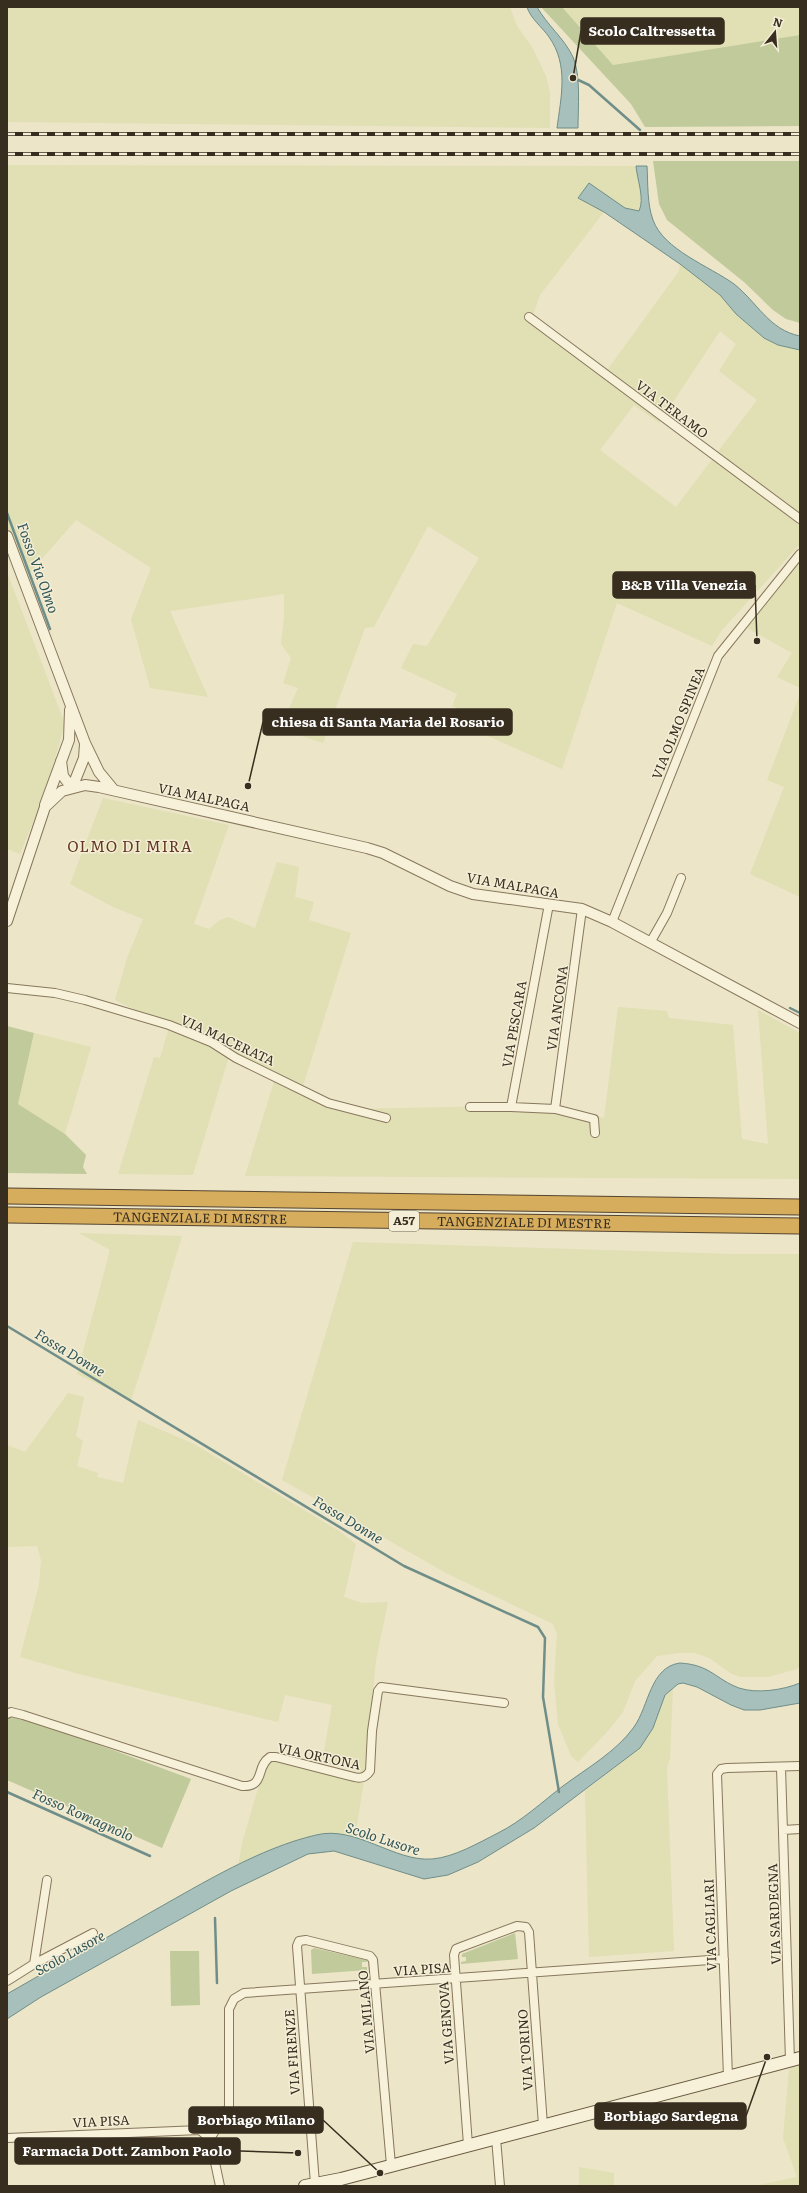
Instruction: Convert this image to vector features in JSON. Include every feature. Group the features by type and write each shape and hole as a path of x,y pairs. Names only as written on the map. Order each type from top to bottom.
{"highway":[{"name":"TANGENZIALE DI MESTRE","path":"7,1196 800,1207"},
{"name":"TANGENZIALE DI MESTRE","path":"7,1215 800,1226"}],"main road":[{"path":"310,2185 342,2182 391,2165 795,2059"}],"street":[{"name":"VIA TERAMO","path":"529,317 800,519"},
{"path":"7,536 70,704 82,729 85,743 99,772 113,789"},
{"name":"VIA OLMO SPINEA","path":"612,922 718,656 800,554"},
{"path":"7,921 71,731 70,704"},
{"path":"72,788 84,758 85,743"},
{"path":"61,760 63,776 72,788"},
{"name":"VIA MALPAGA","path":"72,788 85,785 113,789 367,848 383,853 450,886 473,894 582,909 612,922 800,1022"},
{"path":"45,807 62,791 72,788"},
{"path":"650,943 666,913 681,878"},
{"name":"VIA PESCARA","path":"511,1108 549,904"},
{"name":"VIA ANCONA","path":"555,1109 582,909"},
{"name":"VIA MACERATA","path":"7,988 54,993 85,1000 169,1025 211,1042 236,1058 328,1103 386,1118"},
{"path":"470,1107 555,1109 594,1119 595,1133"},
{"name":"VIA ORTONA","path":"7,1714 12,1712 23,1715 234,1784 248,1786 254,1785 258,1781 263,1764 270,1757 276,1757 354,1778 367,1776 370,1770 372,1731 378,1691 381,1687 504,1703"},
{"path":"781,1767 800,1766"},
{"name":"VIA CAGLIARI","path":"728,2077 716,1782 718,1772 727,1768 781,1767"},
{"name":"VIA SARDEGNA","path":"781,1767 795,2059"},
{"path":"783,1830 800,1829"},
{"path":"34,1964 47,1880"},
{"name":"VIA GENOVA","path":"468,2145 454,1978 454,1955 456,1949 522,1925 530,1932 532,1973"},
{"path":"7,1981 34,1964 93,1933"},
{"name":"VIA MILANO","path":"299,1990 297,1946 299,1941 306,1940 370,1956 373,1960 391,2165"},
{"name":"VIA PISA","path":"229,2108 228,2015 231,2003 234,1999 244,1993 724,1959"},
{"name":"VIA TORINO","path":"532,1973 543,2126"},
{"name":"VIA FIRENZE","path":"299,1990 310,2185"},
{"path":"195,2130 229,2108"},
{"path":"210,2139 219,2123 227,2115 229,2108"},
{"path":"195,2130 204,2133 210,2139 220,2186"},
{"name":"VIA PISA","path":"7,2138 195,2130"},
{"path":"496,2138 500,2186"}],"shaded area":[{"path":"7,7 510,7 517,26 532,47 546,76 550,93 550,128 7,122"},
{"path":"562,7 800,7 800,35 613,65"},
{"path":"7,165 636,166 641,197 641,206 639,211 625,208 589,183 578,198 604,212 540,295 531,321 581,349 608,369 679,271 680,264 720,295 736,314 778,345 800,350 800,544 722,630 712,646 617,603 562,769 488,736 492,726 452,706 457,694 401,668 413,644 427,646 479,558 428,526 374,627 365,628 323,743 280,729 298,688 283,683 291,658 281,644 284,618 284,594 170,611 208,697 150,688 131,619 151,568 76,520 26,577 38,610 7,529","holes":["720,331 736,344 719,371 757,400 676,507 600,450 634,405 659,423"]},
{"path":"800,550 800,688 777,677 792,653 747,628"},
{"path":"7,572 65,724 45,793 20,854 7,849"},
{"path":"800,694 800,897 750,874 784,787 767,780"},
{"path":"103,798 229,825 194,924 209,929 220,920 228,917 255,928 277,862 299,867 295,897 314,902 309,920 351,933 303,1086 262,1067 220,1043 164,1024 115,1000 127,958 143,919 113,907 70,884"},
{"path":"618,1007 667,1011 669,1018 733,1025 742,1139 768,1144 758,1010 800,1033 800,1179 245,1176 275,1078 321,1101 354,1109 550,1105 604,1118"},
{"path":"169,1027 202,1041 229,1056 193,1175 118,1174 154,1057 160,1058"},
{"path":"34,1033 91,1047 65,1134 18,1104"},
{"path":"79,1233 182,1236 131,1400 77,1374 110,1250"},
{"path":"353,1242 734,1254 800,1254 800,1666 797,1669 768,1677 741,1677 732,1674 709,1658 695,1653 679,1653 657,1656 635,1681 623,1712 607,1732 578,1762 571,1756 558,1724 554,1682 557,1634 553,1624 448,1574 282,1480"},
{"path":"68,1393 84,1397 76,1436 83,1441 77,1466 98,1473 97,1477 123,1483 138,1420 194,1444 339,1531 356,1544 344,1597 362,1603 388,1602 376,1660 365,1773 322,1762 332,1705 285,1695 278,1722 79,1674 20,1657 39,1585 41,1560 37,1546 7,1547 7,1445 25,1452"},
{"path":"673,1687 670,1758 667,1769 674,1951 589,1957 585,1791 640,1748 653,1728 665,1695"},
{"path":"271,1760 364,1781 355,1837 317,1834 283,1845 238,1866 242,1843 258,1789 268,1763"},
{"path":"800,2065 800,2186 754,2186 797,2177 783,2138 789,2069"},
{"path":"579,2167 614,2173 614,2186 579,2186"}],"green space":[{"path":"541,7 562,7 613,65 800,35 800,126 645,127 631,104"},
{"path":"653,161 800,161 800,323 786,319 773,310 744,282 667,220 659,204"},
{"path":"7,1026 34,1033 18,1104 65,1134 86,1155 83,1167 87,1174 8,1173"},
{"path":"13,1713 191,1779 162,1848 7,1780 7,1714"},
{"path":"515,1933 518,1959 461,1964 461,1962 466,1961 466,1957 462,1957 462,1954"},
{"path":"314,1948 367,1960 367,1962 362,1962 362,1967 367,1967 367,1970 312,1974 311,1950"},
{"path":"170,1951 199,1951 200,2005 171,2006"}],"water":[{"path":"527,7 537,7 565,44 576,64 579,101 578,128 557,128 562,93 559,59 549,37 534,19"},
{"path":"636,166 647,166 648,193 651,214 659,231 667,240 677,249 734,284 780,328 789,333 800,336 800,350 778,345 764,338 736,314 720,295 680,264 604,212 578,198 589,183 625,208 639,211 641,206 641,195"},
{"path":"680,1663 699,1666 724,1681 746,1690 762,1691 786,1688 800,1683 800,1703 760,1710 744,1710 731,1705 697,1687 683,1683 678,1684 665,1695 653,1728 640,1748 534,1828 478,1862 448,1875 424,1879 334,1851 308,1854 231,1891 41,1997 7,2019 7,1994 232,1867 274,1848 316,1835 331,1833 360,1839 403,1855 432,1859 458,1853 498,1833 524,1817 619,1744 634,1727 656,1679 670,1666"}],"waterway":[{"path":"574,78 589,85 640,130"},
{"name":"Fosso Via Olmo","path":"7,513 50,629"},
{"name":"Fosso Via Olmo","path":"790,1008 800,1013"},
{"name":"Fossa Donne","path":"7,1326 404,1566 538,1627 545,1638 543,1697 559,1792"},
{"name":"Fosso Romagnolo","path":"7,1792 150,1856"},
{"name":"Fosso Romagnolo","path":"215,1918 217,1983"}],"railway":[{"path":"7,134 800,134"},
{"path":"7,154 800,154"}],"place":[{"name":"Scolo Caltressetta","path":"573,78"},
{"name":"B&B Villa Venezia","path":"757,641"},
{"name":"chiesa di Santa Maria del Rosario","path":"248,786"},
{"name":"Borbiago Sardegna","path":"767,2057"},
{"name":"Farmacia Dott. Zambon Paolo","path":"298,2153"},
{"name":"Borbiago Milano","path":"380,2173"}],"district":[{"name":"OLMO DI MIRA","path":"130,847"}],"water label":[{"name":"Scolo Lusore","path":"383,1839"},
{"name":"Scolo Lusore","path":"70,1953"}]}
